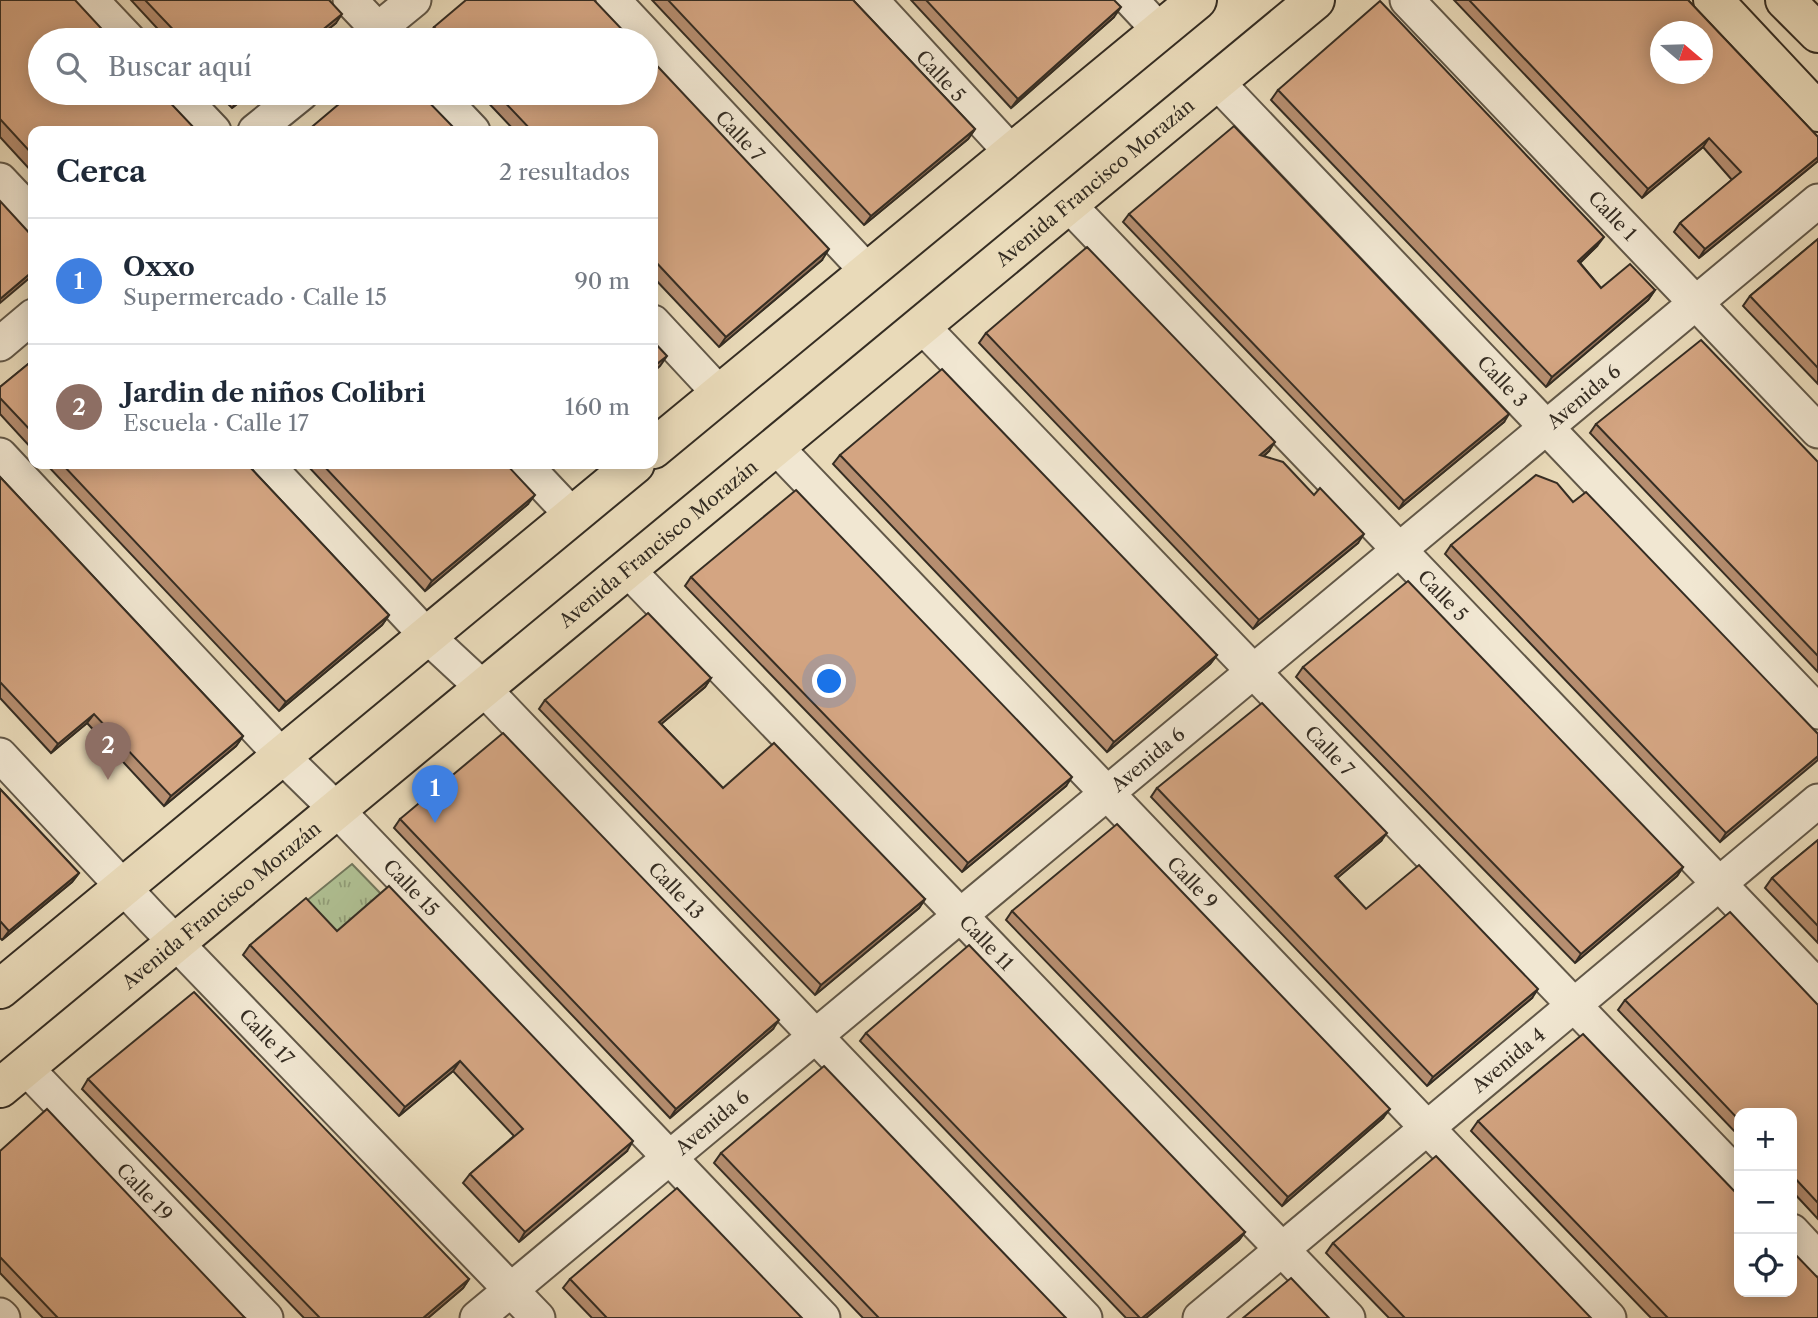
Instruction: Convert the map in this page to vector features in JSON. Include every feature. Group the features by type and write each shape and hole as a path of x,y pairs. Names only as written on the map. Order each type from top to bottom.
{"main road":[{"path":"658,445 1197,0"},
{"name":"Avenida Francisco Morazán","path":"13,1077 1315,0"},
{"path":"1713,0 1818,112"},
{"path":"1785,0 1818,33"},
{"path":"0,989 629,469"}],"street":[{"path":"91,0 118,28"},
{"path":"350,0 370,28"},
{"path":"386,28 414,0"},
{"name":"Calle 7","path":"613,0 639,28"},
{"name":"Calle 5","path":"871,0 1012,153"},
{"path":"1131,0 1160,31"},
{"name":"Calle 1","path":"1407,0 1818,431"},
{"name":"Calle 7","path":"658,48 868,272"},
{"name":"Calle 3","path":"1216,81 1818,712"},
{"path":"189,105 209,126"},
{"path":"262,126 287,105"},
{"path":"448,105 468,126"},
{"path":"0,180 28,210"},
{"name":"Avenida 6","path":"477,1318 1818,201"},
{"name":"Calle 5","path":"1068,204 1818,987"},
{"path":"0,344 28,320"},
{"name":"Calle 7","path":"921,325 1734,1172"},
{"path":"658,328 720,394"},
{"name":"Calle 9","path":"775,446 1608,1318"},
{"name":"Calle 15","path":"0,455 282,755 822,1318"},
{"name":"Calle 13","path":"271,469 427,636 482,687 1085,1318"},
{"path":"529,469 573,516"},
{"name":"Calle 11","path":"626,568 1348,1318"},
{"name":"Calle 17","path":"0,755 538,1318"},
{"name":"Avenida 4","path":"1200,1318 1818,801"},
{"name":"Calle 19","path":"13,1077 266,1318"},
{"path":"1795,1234 1818,1259"}],"green space":[{"path":"352,864 383,896 330,940 299,907"}],"building":[{"path":"0,0 75,0 101,28 28,28 28,105 172,105 192,126 28,126 28,150 0,119"},
{"path":"145,0 329,0 342,14 325,28 172,28"},
{"path":"466,0 594,0 621,28 435,28"},
{"path":"668,0 853,0 975,129 871,216"},
{"path":"926,0 1114,0 1121,7 1018,99"},
{"path":"1469,0 1688,0 1708,21 1650,21 1650,84 1713,84 1713,26 1818,137 1818,157 1705,249 1680,223 1741,172 1709,138 1648,189"},
{"path":"1380,1 1604,237 1578,261 1601,288 1630,264 1655,290 1552,377 1278,90"},
{"path":"658,67 829,249 726,337 658,264 658,126 527,126 507,105 658,105"},
{"path":"338,105 432,105 452,126 313,126"},
{"path":"1234,126 1509,414 1404,501 1129,214"},
{"path":"0,201 28,232 28,275 0,299"},
{"path":"1818,239 1818,368 1750,296"},
{"path":"1087,247 1275,442 1260,455 1283,462 1314,495 1320,488 1364,534 1259,620 986,333"},
{"path":"1701,340 1818,462 1818,656 1596,424"},
{"path":"658,346 667,356 658,363"},
{"path":"28,364 28,428 0,398 0,387"},
{"path":"942,369 1217,655 1114,742 840,455"},
{"path":"67,469 252,469 389,615 286,702"},
{"path":"327,469 511,469 535,495 432,581"},
{"path":"1536,475 1557,483 1573,502 1586,492 1818,734 1818,756 1726,833 1451,545"},
{"path":"0,477 243,736 171,796 94,714 58,744 0,682"},
{"path":"796,490 1072,777 968,863 691,577"},
{"path":"1408,581 1683,867 1581,954 1303,667"},
{"path":"648,613 711,678 659,722 723,788 774,743 925,899 821,985 545,700"},
{"path":"1262,703 1387,833 1335,876 1366,909 1419,865 1538,989 1433,1077 1157,788"},
{"path":"503,733 779,1020 676,1109 400,819"},
{"path":"0,789 79,873 9,931 0,921"},
{"path":"1117,824 1390,1109 1288,1197 1012,911"},
{"path":"1818,840 1818,926 1772,878"},
{"path":"389,886 633,1141 525,1232 470,1174 523,1129 460,1061 405,1107 250,945 306,898 337,931"},
{"path":"1730,912 1818,1005 1818,1203 1797,1180 1797,1108 1734,1108 1734,1115 1625,1000"},
{"path":"969,945 1245,1232 1142,1318 866,1033"},
{"path":"194,992 469,1279 423,1318 320,1318 88,1079"},
{"path":"1583,1034 1734,1191 1734,1297 1797,1297 1797,1256 1818,1278 1818,1318 1668,1318 1478,1121"},
{"path":"824,1066 1066,1318 879,1318 721,1153"},
{"path":"47,1109 245,1318 58,1318 0,1257 0,1151"},
{"path":"1436,1156 1591,1318 1405,1318 1333,1243"},
{"path":"677,1188 802,1318 607,1318 570,1279"},
{"path":"1291,1278 1329,1318 1243,1318"}],"place":[{"name":"Jardin de niños Colibri","path":"108,780"},
{"name":"Oxxo","path":"435,823"}]}
